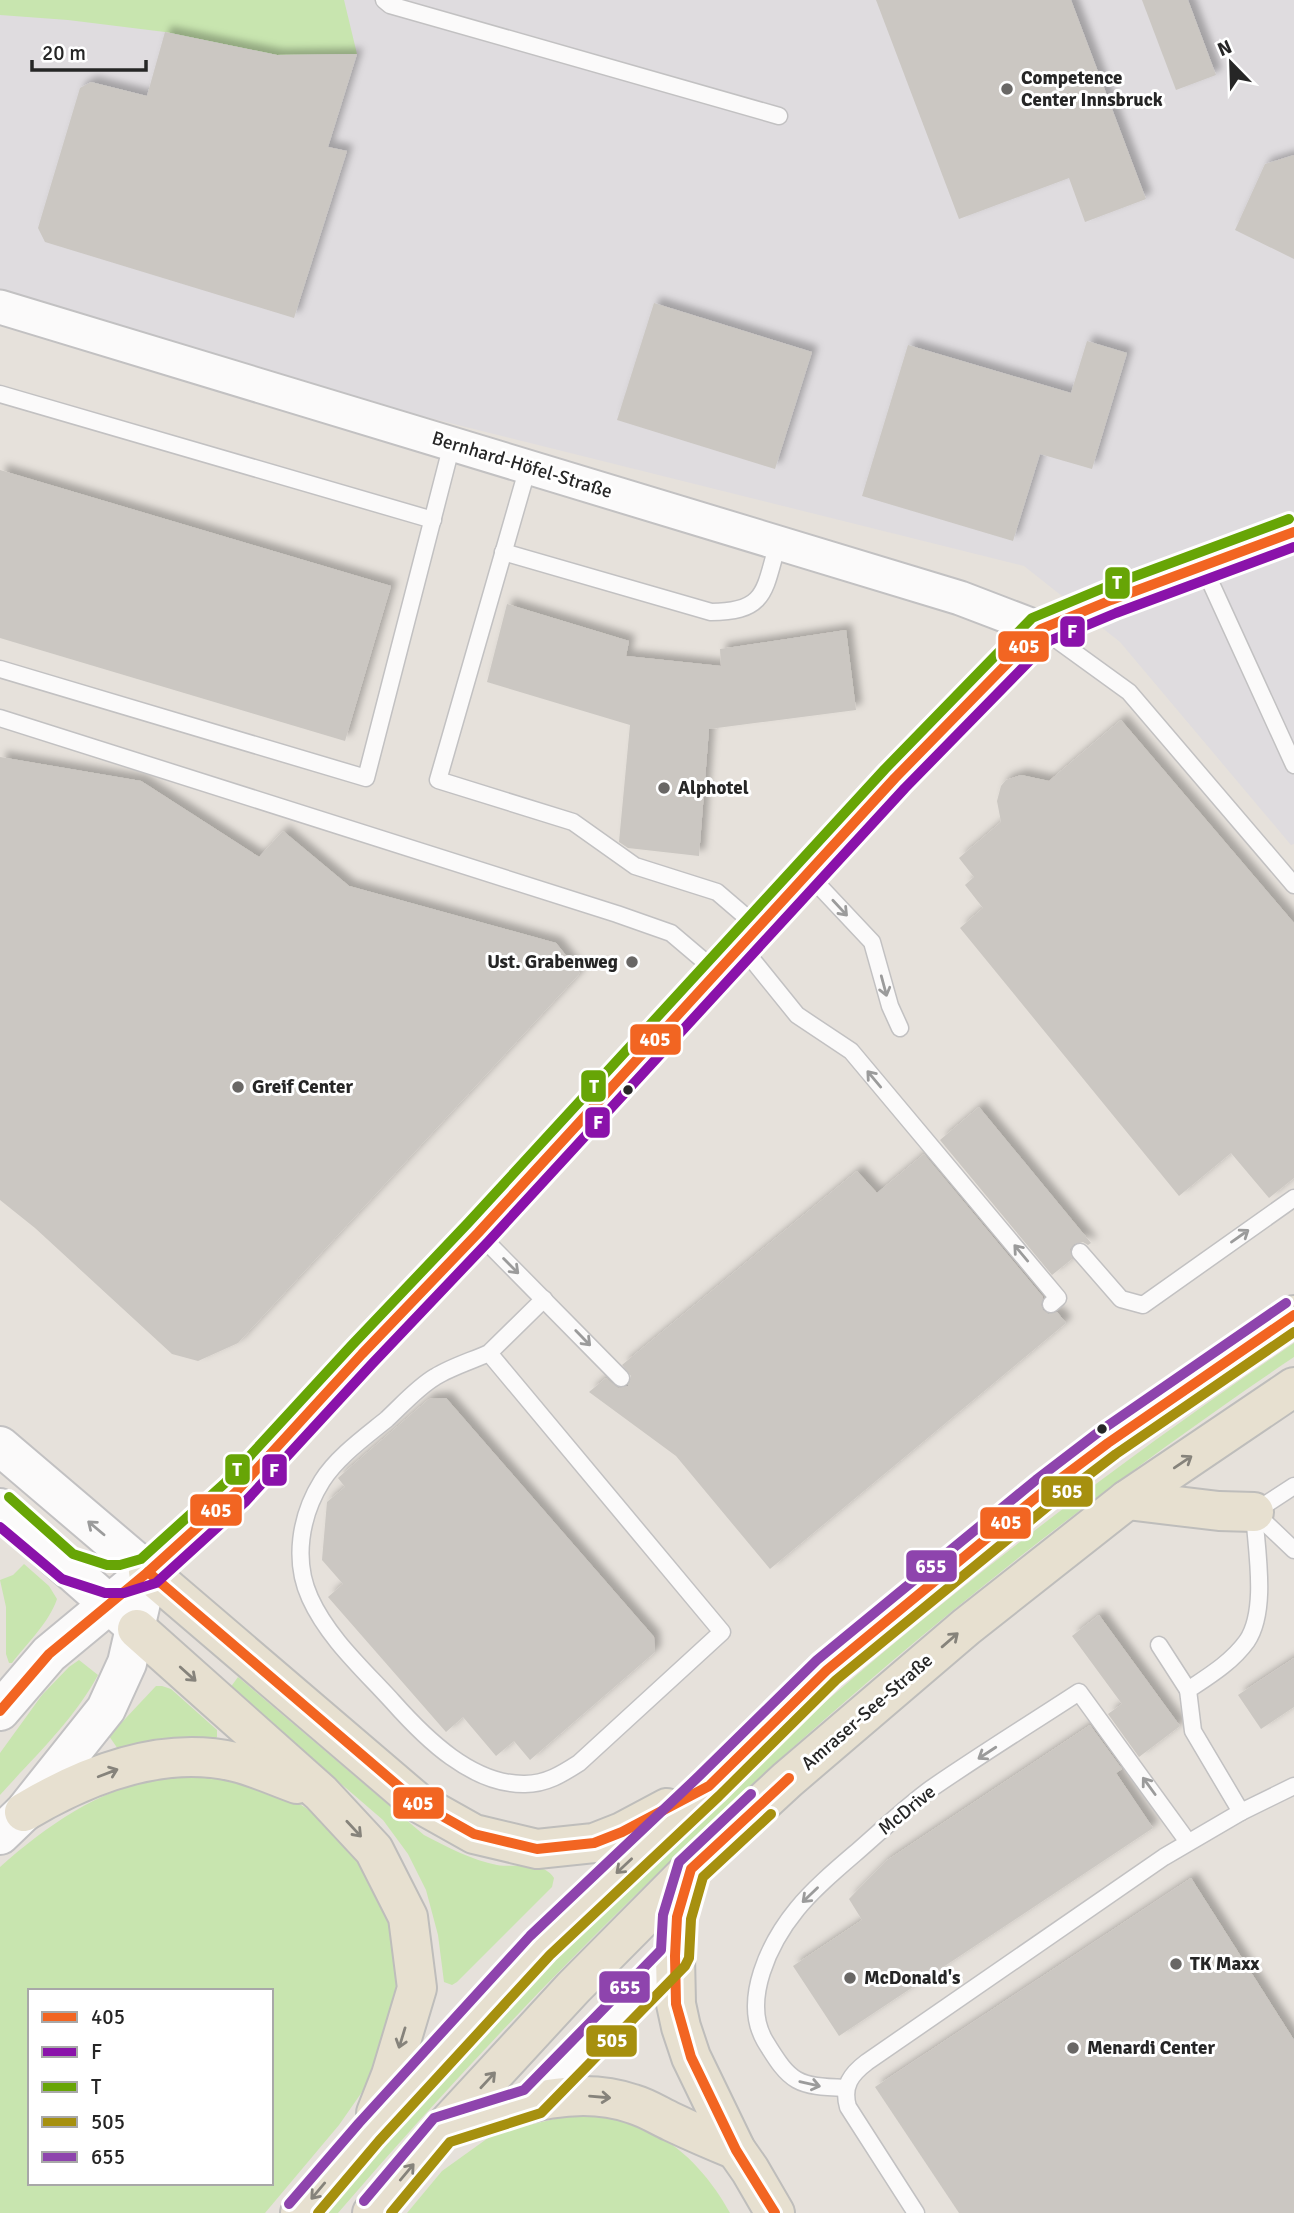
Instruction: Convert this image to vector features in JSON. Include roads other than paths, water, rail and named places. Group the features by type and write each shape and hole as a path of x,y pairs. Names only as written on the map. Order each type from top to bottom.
{"main road":[{"path":"300,2213 369,2132 540,1945 709,1786 827,1670 1044,1490 1294,1315"},
{"name":"Amraser-See-Straße","path":"372,2213 442,2130 573,1988 691,1869 787,1780 966,1626 1127,1500 1294,1387"},
{"path":"0,1446 416,1802 474,1834 537,1849 594,1843 622,1832 709,1786"},
{"path":"1127,1500 1219,1511 1254,1512"},
{"path":"0,1508 321,1793 374,1850 408,1916 417,1988 391,2075 369,2132"},
{"path":"66,1566 106,1579 122,1579 148,1572"},
{"path":"0,1711 49,1654 148,1572"},
{"path":"12,1824 106,1709 127,1663 148,1572"},
{"path":"12,1824 56,1794 135,1763 188,1756 244,1764 321,1793"},
{"path":"691,1869 677,1917 674,1956 676,2004 681,2027 691,2057 736,2150 775,2213"},
{"path":"442,2130 532,2102 560,2097 613,2098 654,2112 736,2150"}],"street":[{"name":"Bernhard-Höfel-Straße","path":"0,307 960,598 1041,629"},
{"path":"148,1572 235,1493 362,1354 478,1233 895,778 1041,629 1294,532"}],"lane":[{"path":"384,0 390,5 779,116"},
{"path":"0,394 433,520"},
{"path":"0,669 366,778 452,444"},
{"path":"528,467 438,780 573,822 635,866 717,892 750,938 797,1015 851,1051 1058,1298 1051,1304"},
{"path":"503,552 711,612 733,612 752,606 764,592 778,543"},
{"path":"1203,566 1294,765"},
{"path":"1041,629 1129,692 1294,886"},
{"path":"0,718 671,933 718,972"},
{"path":"808,874 872,942 890,1006 900,1028"},
{"path":"1080,1252 1121,1299 1143,1305 1294,1198"},
{"path":"478,1233 621,1378"},
{"path":"489,1353 722,1632 579,1763 553,1779 525,1784 493,1778 464,1765 410,1721 325,1626 309,1596 301,1567 300,1538 308,1509 322,1480 348,1452 435,1377 489,1353 544,1299"},
{"path":"1254,1512 1294,1486"},
{"path":"1254,1512 1294,1550"},
{"path":"1188,1689 1239,1651 1254,1626 1258,1592 1254,1512"},
{"path":"1159,1645 1188,1689 1194,1731 1241,1812"},
{"name":"McDrive","path":"846,2088 814,2086 793,2078 775,2057 758,2025 756,2004 763,1971 783,1916 798,1907 930,1790 1079,1692 1188,1842"},
{"path":"916,2213 852,2116 846,2100 846,2088 851,2075 1188,1842 1294,1786"},
{"path":"532,2102 674,1956"}],"place":[{"name":"Competence Center Innsbruck","path":"1007,89"},
{"name":"Alphotel","path":"664,788"},
{"name":"Ust. Grabenweg","path":"632,962"},
{"name":"Greif Center","path":"238,1087"},
{"name":"TK Maxx","path":"1176,1964"},
{"name":"McDonald's","path":"850,1978"},
{"name":"Menardi Center","path":"1073,2048"}]}
